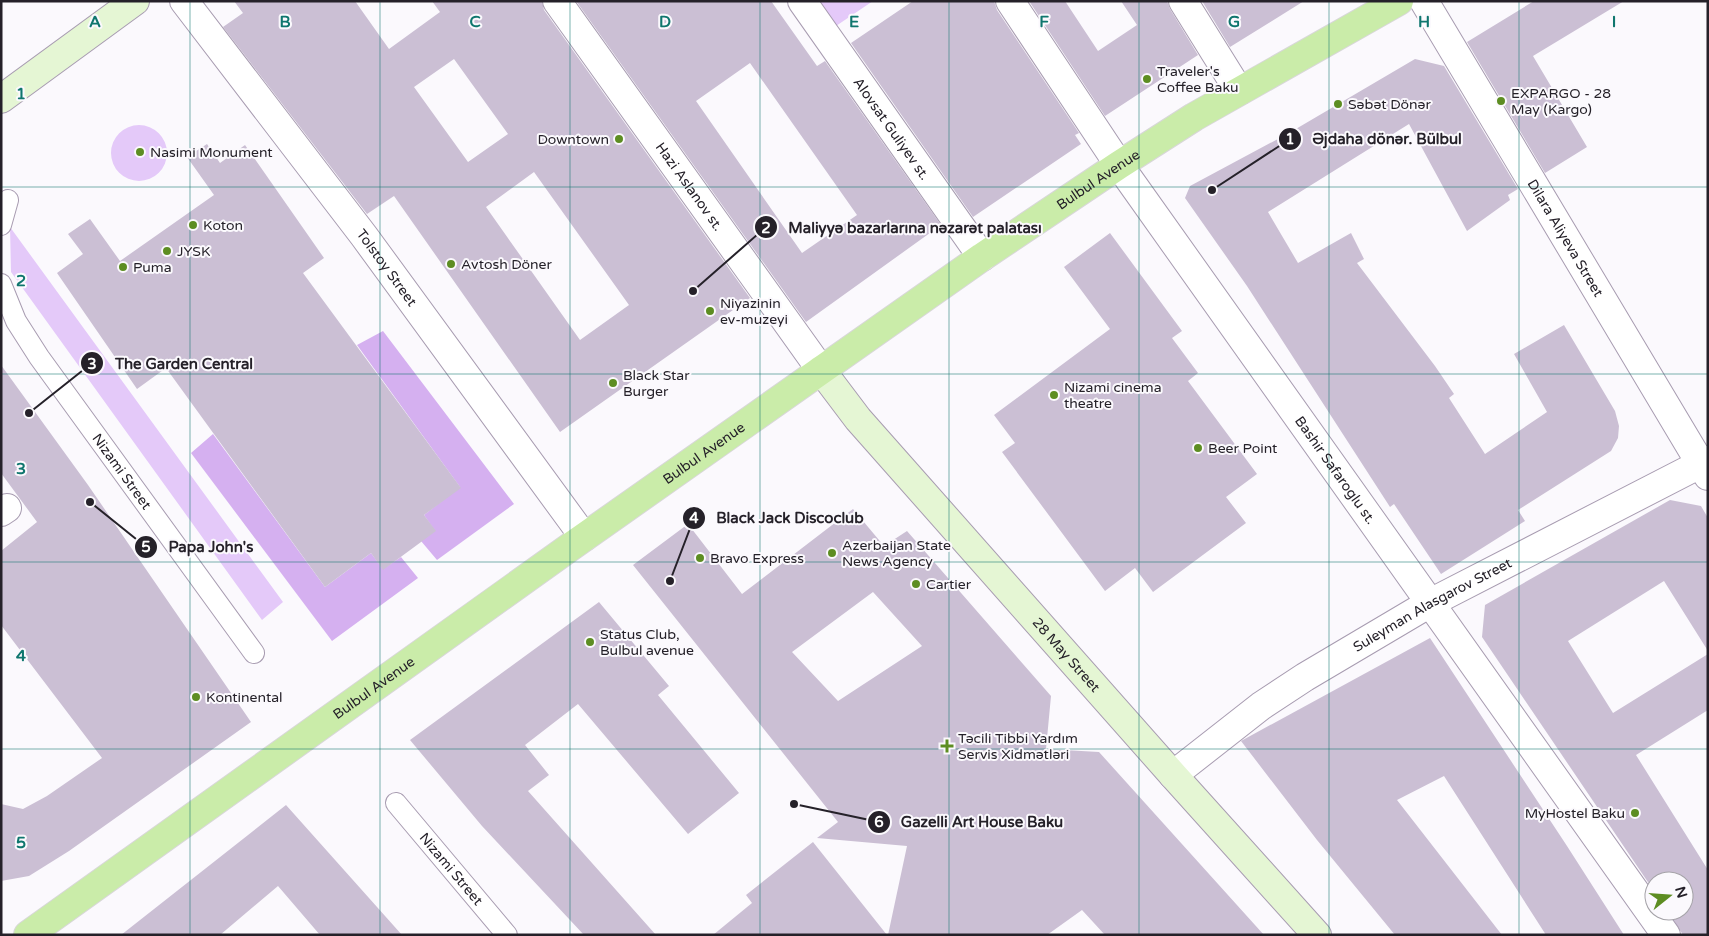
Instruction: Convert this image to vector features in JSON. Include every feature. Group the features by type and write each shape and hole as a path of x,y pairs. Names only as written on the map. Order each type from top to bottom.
{"main road":[{"path":"1,99 134,1"},
{"name":"Bulbul Avenue","path":"28,935 584,538 982,258 1119,165 1194,117 1398,1"},
{"name":"28 May Street","path":"821,370 858,419 1317,935"}],"street":[{"name":"Tolstoy Street","path":"184,1 364,236 584,538"},
{"name":"Hazi Aslanov st.","path":"557,1 821,370"},
{"name":"Alovsat Guliyev st.","path":"802,1 982,258"},
{"name":"Bashir Safaroglu st.","path":"1010,1 1119,165 1666,935"},
{"path":"1183,1 1239,91"},
{"name":"Dilara Aliyeva Street","path":"1424,1 1705,467"},
{"path":"1,224 8,200"},
{"name":"Nizami Street","path":"1,284 16,321 39,357 254,653"},
{"name":"Suleyman Alasgarov Street","path":"1173,775 1261,706 1305,677 1430,603 1705,467"},
{"name":"Nizami Street","path":"396,803 507,935"}],"shaded area":[{"path":"820,1 873,1 836,26"},
{"path":"139,125 150,127 159,133 165,142 167,153 165,164 159,173 150,179 139,181 128,179 119,173 113,164 111,153 113,142 119,133 128,127"},
{"path":"10,227 283,602 262,620 11,272"},
{"path":"383,331 514,504 437,560 421,541 435,531 424,515 460,487 357,345"},
{"path":"213,434 325,587 371,553 383,569 401,557 418,578 332,641 191,453"}],"building":[{"path":"234,1 355,1 389,49 440,12 432,1 542,1 544,10 750,298 560,432 394,196 367,214 223,27 243,13","holes":["454,59 508,134 468,162 414,87","534,172 629,305 580,340 486,207"]},
{"path":"576,1 771,1 817,66 825,61 941,225 806,322","holes":["750,63 857,215 802,253 696,101"]},
{"path":"913,1 994,1 997,10 1079,133 1075,135 1081,144 973,217 851,43"},
{"path":"1029,1 1065,1 1098,51 1137,25 1121,1 1167,1 1198,55 1105,116"},
{"path":"1202,1 1304,1 1230,47"},
{"path":"1534,1 1624,1 1533,56 1587,147 1545,173 1467,42"},
{"path":"1415,59 1444,66 1518,189 1508,195 1510,200 1467,231 1409,124 1268,212 1298,263 1351,233 1364,259 1357,263 1454,394 1449,398 1485,454 1547,412 1514,354 1564,325 1615,411 1619,426 1618,438 1611,451 1518,510 1525,521 1441,574 1394,504 1390,507 1247,286 1185,198 1190,186 1289,133"},
{"path":"207,144 220,163 245,145 324,258 303,273 461,488 424,515 436,531 383,570 371,553 325,587 166,368 137,389 57,273 83,254 68,234 90,219 120,261 214,195 187,157"},
{"path":"1110,233 1182,331 1172,338 1198,373 1188,381 1257,474 1226,497 1246,523 1153,592 1135,568 1105,591 1002,452 1015,443 994,415 1110,329 1064,267"},
{"path":"1,365 88,485 251,722 69,851 29,876 1,881 1,804 23,809 47,796 102,758 1,625 1,551 37,522 1,473"},
{"path":"1670,500 1701,506 1708,518 1708,651 1664,581 1568,641 1613,713 1708,654 1708,710 1636,755 1708,870 1708,935 1683,935 1674,921 1694,921 1694,871 1644,871 1644,876 1482,637 1485,605"},
{"path":"853,509 884,546 907,531 1051,696 1046,749 1099,752 1264,935 1105,935 1082,910 1047,935 888,935 907,846 817,838 838,822 633,565 688,524 742,594","holes":["873,592 922,646 838,701 792,652"]},
{"path":"599,602 669,686 658,695 739,793 688,834 578,704 525,745 549,775 528,791 656,935 584,935 482,826 410,740"},
{"path":"1430,638 1624,935 1546,935 1444,776 1397,800 1502,935 1395,935 1317,840 1241,741"},
{"path":"286,805 402,935 320,935 278,886 220,935 121,935"},
{"path":"813,842 887,935 713,935 752,903 746,895"}],"place":[{"name":"Traveler's Coffee Baku","path":"1147,79"},
{"name":"EXPARGO - 28 May (Kargo)","path":"1501,101"},
{"name":"Səbət Dönər","path":"1338,104"},
{"name":"Downtown","path":"619,139"},
{"name":"Nasimi Monument","path":"140,152"},
{"name":"Əjdaha dönər. Bülbul","path":"1212,190"},
{"name":"Koton","path":"193,225"},
{"name":"JYSK","path":"167,251"},
{"name":"Avtosh Döner","path":"451,264"},
{"name":"Puma","path":"123,267"},
{"name":"Maliyyə bazarlarına nəzarət palatası","path":"693,291"},
{"name":"Niyazinin ev-muzeyi","path":"710,311"},
{"name":"Black Star Burger","path":"613,383"},
{"name":"Nizami cinema theatre","path":"1054,395"},
{"name":"The Garden Central","path":"29,413"},
{"name":"Beer Point","path":"1198,448"},
{"name":"Papa John's","path":"90,502"},
{"name":"Azerbaijan State News Agency","path":"832,553"},
{"name":"Bravo Express","path":"700,558"},
{"name":"Black Jack Discoclub","path":"670,581"},
{"name":"Cartier","path":"916,584"},
{"name":"Status Club, Bulbul avenue","path":"590,642"},
{"name":"Kontinental","path":"196,697"},
{"name":"Təcili Tibbi Yardım Servis Xidmətləri","path":"947,746"},
{"name":"Gazelli Art House Baku","path":"794,804"},
{"name":"MyHostel Baku","path":"1635,813"}]}
